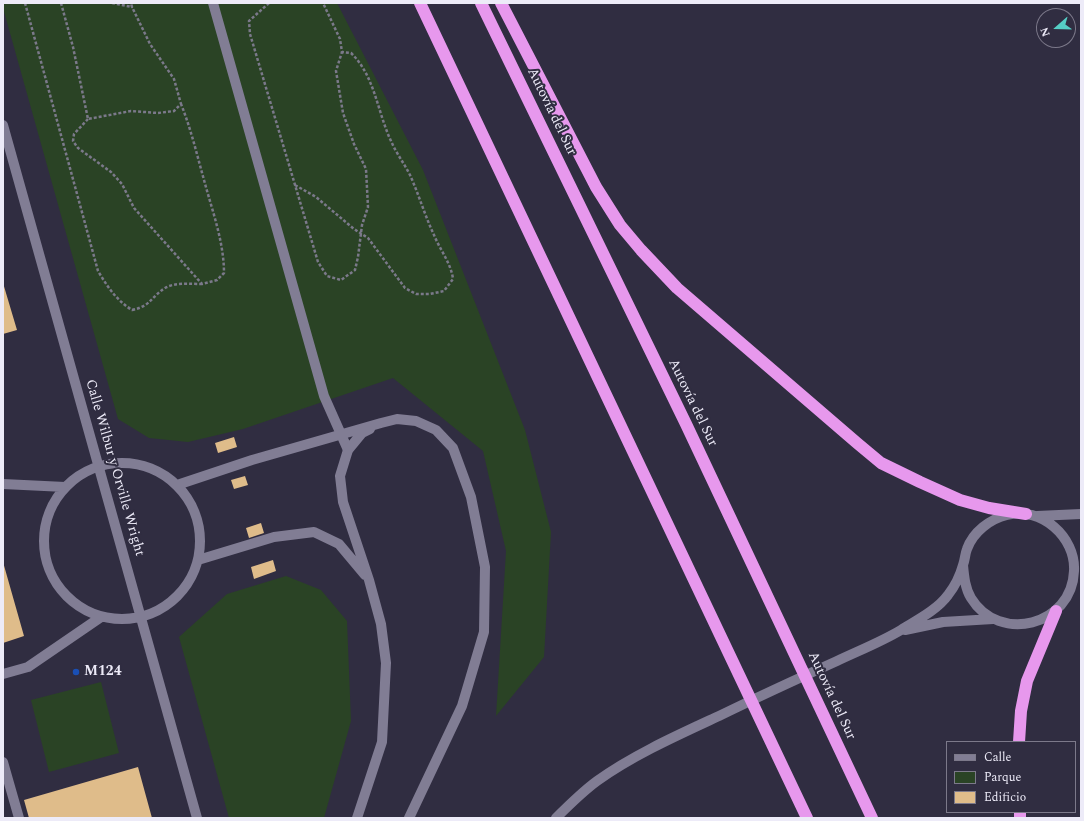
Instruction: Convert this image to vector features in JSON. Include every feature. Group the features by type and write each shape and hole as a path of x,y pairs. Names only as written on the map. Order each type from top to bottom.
{"highway":[{"path":"420,3 807,818"},
{"name":"Autovía del Sur","path":"481,3 686,424 872,818"},
{"path":"501,3 596,187 620,225 640,250 677,288 857,444 881,463 960,500 989,508 1031,515"},
{"path":"1019,741 1021,711 1027,680 1056,611"}],"street":[{"path":"213,3 322,389 348,450"},
{"name":"Calle Wilbur y Orville Wright","path":"3,125 197,818"},
{"path":"177,485 252,460 397,419 416,421 436,430 453,448 471,497 485,567 484,632 462,706 409,818"},
{"path":"357,818 382,742 386,663 381,624 369,580 343,502 340,476 348,450 362,433 381,423"},
{"path":"119,462 140,464 160,472 177,485 193,507 200,533 198,560 190,580 177,597 160,609 141,617 121,619 101,616 77,605 58,586 46,562 44,535 50,509 65,487 80,474 98,465 119,462"},
{"path":"3,484 65,487"},
{"path":"556,818 597,781 635,758 678,735 899,631 939,605 947,596 958,578 967,548 977,532 991,521 1008,514 1081,514"},
{"path":"1031,515 1052,524 1064,537 1072,553 1074,571 1071,589"},
{"path":"198,560 274,537 314,532 339,544 369,580"},
{"path":"963,565 965,582 970,596 980,609 993,619 1009,624 1026,625 1042,620 1056,611 1071,589 1081,580"},
{"path":"3,674 28,667 101,616"},
{"path":"899,631 943,622 993,619"},
{"path":"3,762 19,818"}],"path":[{"path":"25,3 98,271 109,289 122,304 132,310 142,308 165,288 174,284 202,284 217,280 224,273 224,262 216,222 174,79 150,44 131,3"},
{"path":"61,3 73,47 88,118"},
{"path":"112,3 132,7"},
{"path":"269,3 249,21 250,34 318,262 327,276 341,280 354,270 358,257 362,225 368,207 366,169 354,144 343,113 336,71 342,52 340,39 323,3"},
{"path":"295,185 316,197 354,230 368,238 405,288 416,294 430,294 444,291 454,279 452,271 434,236 410,176 390,140 376,95 367,74 358,59 351,52 342,52"},
{"path":"182,104 174,111 131,111 88,118 74,134 73,141 78,148 111,172 122,184 134,208 202,284"}],"green space":[{"path":"3,3 337,3 423,170 525,430 551,532 544,657 496,716 506,551 483,451 393,378 243,429 188,442 149,438 118,419 3,8"},
{"path":"286,576 321,590 347,621 351,721 324,818 229,818 179,637 227,594"},
{"path":"101,682 119,753 49,772 31,700"}],"building":[{"path":"3,283 17,330 3,334"},
{"path":"234,437 237,447 218,453 215,443"},
{"path":"245,476 248,485 234,489 231,480"},
{"path":"261,523 264,533 249,538 246,528"},
{"path":"273,560 276,571 254,579 251,567"},
{"path":"3,562 24,636 3,643"},
{"path":"138,767 152,818 29,818 24,800"}],"place":[{"name":"M124","path":"76,672"}]}
